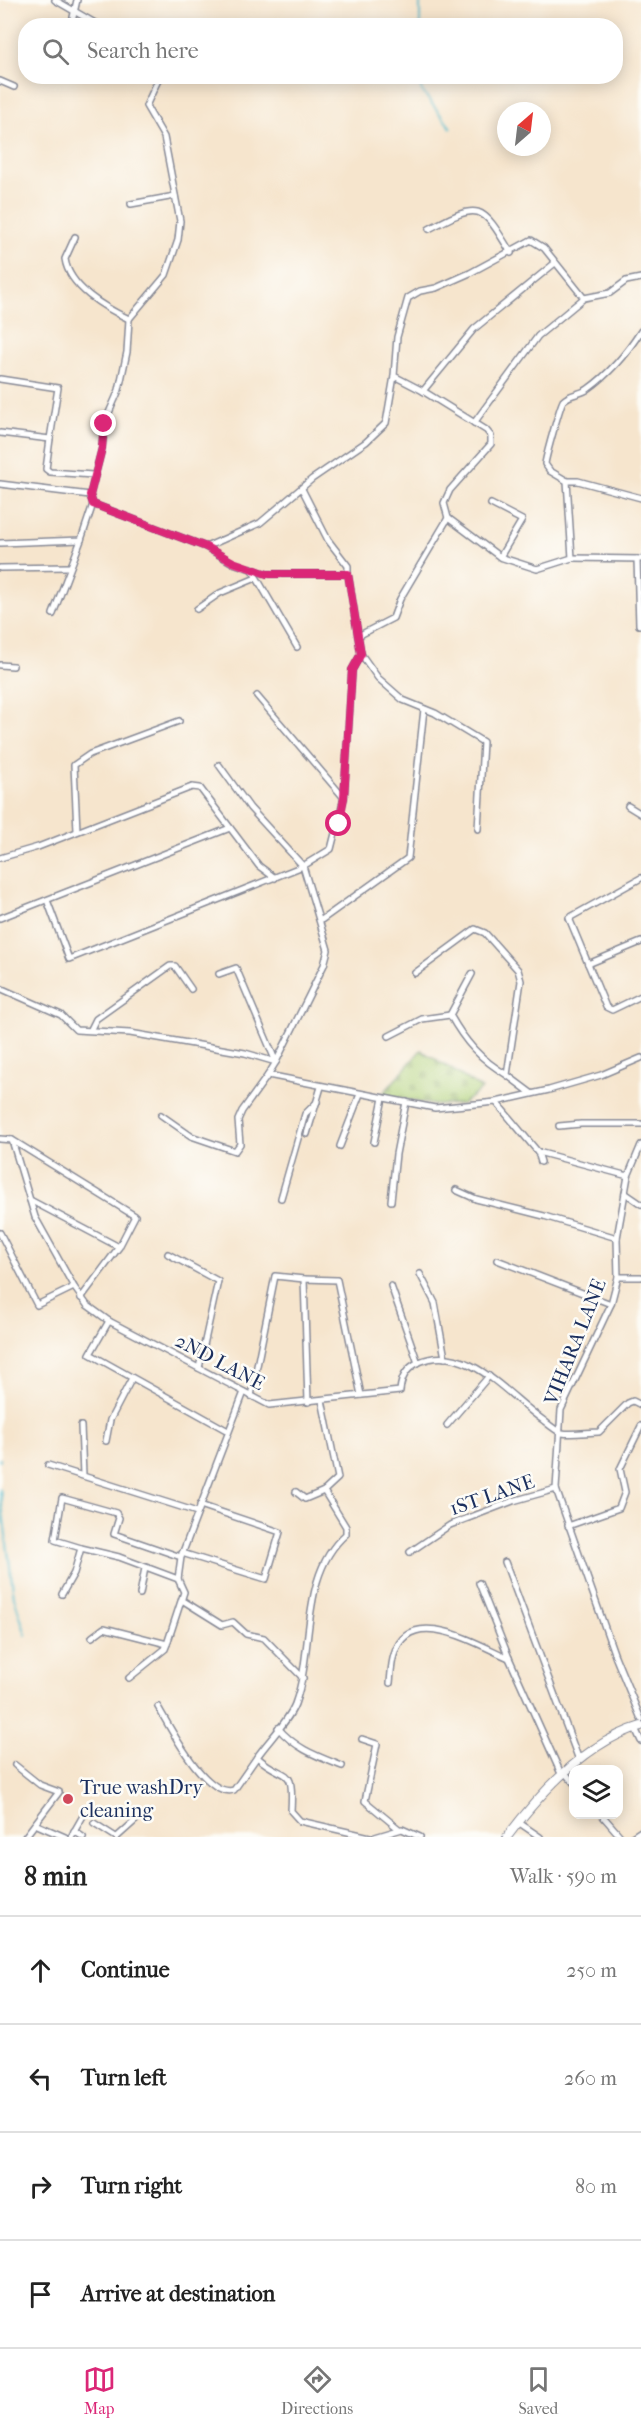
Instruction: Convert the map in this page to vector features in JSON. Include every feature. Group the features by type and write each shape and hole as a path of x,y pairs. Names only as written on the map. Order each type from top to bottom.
{"main road":[{"path":"507,1837 518,1822 579,1760 603,1744 638,1727"}],"street":[{"path":"55,0 85,18"},
{"path":"74,18 77,0"},
{"path":"0,81 14,87"},
{"path":"53,614 93,504 90,495 93,475 102,448 104,424 119,390 129,319 166,275 180,234 164,137 146,106 157,84"},
{"path":"131,204 175,196"},
{"path":"429,229 463,211 474,210 492,221 511,253"},
{"path":"75,237 64,259 71,279 113,312 129,319"},
{"path":"206,547 260,523 366,442 386,423 394,376 397,337 408,298 420,291 436,288 483,264 511,253 531,240 544,248 584,298"},
{"path":"423,392 474,329 555,263"},
{"path":"474,423 538,336 584,298 610,292 626,281 641,278"},
{"path":"641,331 630,348 609,371 585,391 569,396 561,404 545,464 550,471 567,481 588,483 641,498"},
{"path":"394,376 486,430 491,444 450,490 444,503 448,518 501,556 537,569 572,558 639,559 639,624"},
{"path":"0,379 58,388 46,469 50,472 93,475"},
{"path":"0,433 50,439"},
{"path":"567,481 572,558"},
{"path":"0,484 90,495"},
{"path":"302,489 328,540 348,566 361,654 391,691 483,742 478,829"},
{"path":"93,504 206,547 233,562 267,574 348,574"},
{"path":"491,504 522,520 501,556"},
{"path":"358,636 393,618 400,599 448,518"},
{"path":"0,543 81,540"},
{"path":"0,568 69,567"},
{"path":"251,568 297,647"},
{"path":"197,609 220,592 256,578"},
{"path":"47,900 69,959 275,878 303,866 331,849 344,798 352,670 361,654"},
{"path":"0,665 13,666"},
{"path":"256,696 344,798"},
{"path":"320,921 408,858 424,709"},
{"path":"77,831 74,765 90,754 179,721"},
{"path":"161,1115 191,1136 235,1150 240,1144 238,1120 242,1111 276,1062 324,965 328,950 303,866 250,808 219,765"},
{"path":"0,858 192,787 200,788 259,866 275,878"},
{"path":"627,806 641,814"},
{"path":"0,918 230,828"},
{"path":"641,878 569,918 609,1010 641,996"},
{"path":"415,973 475,929 485,933 518,970 521,981 507,1075"},
{"path":"588,964 641,942"},
{"path":"91,1029 96,1019 170,966 175,966 191,989"},
{"path":"219,974 236,968 276,1062"},
{"path":"450,1015 472,974"},
{"path":"0,988 32,1005 61,1015 76,1030 91,1029 245,1053 276,1062"},
{"path":"450,1015 464,1041 485,1062 531,1093"},
{"path":"389,1036 422,1019 450,1015"},
{"path":"268,1075 435,1108 496,1102 601,1075 641,1058"},
{"path":"307,1134 321,1087"},
{"path":"340,1146 360,1094"},
{"path":"374,1142 383,1098"},
{"path":"281,1197 305,1114 316,1102"},
{"path":"391,1201 396,1154 406,1102"},
{"path":"496,1102 538,1152 541,1162"},
{"path":"559,1126 641,1124"},
{"path":"0,1139 12,1140 135,1216 119,1247 81,1298"},
{"name":"2ND LANE","path":"12,1140 36,1217 81,1298 109,1321 269,1405 400,1391 401,1379 412,1365 418,1363"},
{"name":"VIHARA LANE","path":"641,1144 628,1176 617,1238 618,1277 611,1304 561,1410 556,1489 641,1719"},
{"path":"538,1152 628,1176"},
{"path":"456,1190 476,1199 617,1238"},
{"path":"625,1193 641,1204"},
{"path":"30,1200 119,1247"},
{"path":"0,1233 37,1305 74,1287"},
{"path":"168,1254 218,1281 199,1368"},
{"path":"497,1260 611,1304"},
{"path":"420,1274 435,1303 445,1358"},
{"path":"251,1396 275,1276 337,1280 361,1395"},
{"path":"618,1277 641,1277"},
{"path":"304,1278 308,1401"},
{"path":"391,1286 418,1363 428,1358 445,1358 466,1364 489,1376 522,1406 561,1433 599,1432 628,1403 633,1401 641,1404"},
{"path":"109,1321 90,1354 228,1431"},
{"path":"447,1425 489,1376"},
{"path":"106,1441 110,1420 132,1378"},
{"path":"129,1678 165,1649 184,1592 178,1579 182,1555 244,1392"},
{"path":"296,1492 305,1499 324,1491 338,1478 322,1400"},
{"path":"81,1426 83,1475"},
{"path":"568,1526 619,1508 623,1503 625,1492 620,1469 641,1426"},
{"path":"48,1466 197,1512"},
{"name":"1ST LANE","path":"410,1552 450,1525 513,1501 556,1489"},
{"path":"158,1707 192,1764 204,1777 224,1790 234,1790 294,1707 303,1678 313,1600 320,1574 335,1544 346,1534 346,1527 324,1491"},
{"path":"178,1579 119,1557 55,1540 62,1498 116,1513 119,1518 114,1534 266,1579 280,1532 200,1505"},
{"path":"62,1594 74,1573 81,1548"},
{"path":"505,1562 579,1760"},
{"path":"140,1594 145,1568"},
{"path":"479,1583 508,1658 563,1774 569,1779"},
{"path":"182,1600 222,1625 233,1622 246,1634 264,1638 303,1678"},
{"path":"390,1683 394,1653 406,1637 421,1627 438,1629 508,1658"},
{"path":"92,1636 104,1628 167,1644"},
{"path":"638,1727 641,1741"},
{"path":"278,1728 290,1742 305,1752 342,1766"},
{"path":"362,1739 377,1744 365,1802 399,1829 420,1837"},
{"path":"257,1757 290,1777 293,1783 291,1810 300,1821 370,1837"},
{"path":"15,1764 40,1785 59,1792 25,1837"},
{"path":"83,1816 73,1834 83,1837"},
{"path":"605,1819 621,1837"},
{"path":"94,1823 116,1837 136,1820"},
{"path":"518,1822 540,1837"},
{"path":"35,1824 65,1837"},
{"path":"375,1837 399,1829"},
{"path":"632,1837 641,1831"}],"green space":[{"path":"421,1050 482,1089 462,1104 435,1105 382,1095"}],"waterway":[{"path":"420,0 420,18"},
{"path":"420,84 422,91 451,128"},
{"path":"0,1489 14,1597 26,1635"}],"place":[{"name":"True washDry cleaning","path":"68,1799"}],"route":[{"path":"104,424 102,448 93,475 90,495 93,504 206,547 233,562 267,574 292,572 348,574 361,654 352,670 344,798 339,824"}]}
